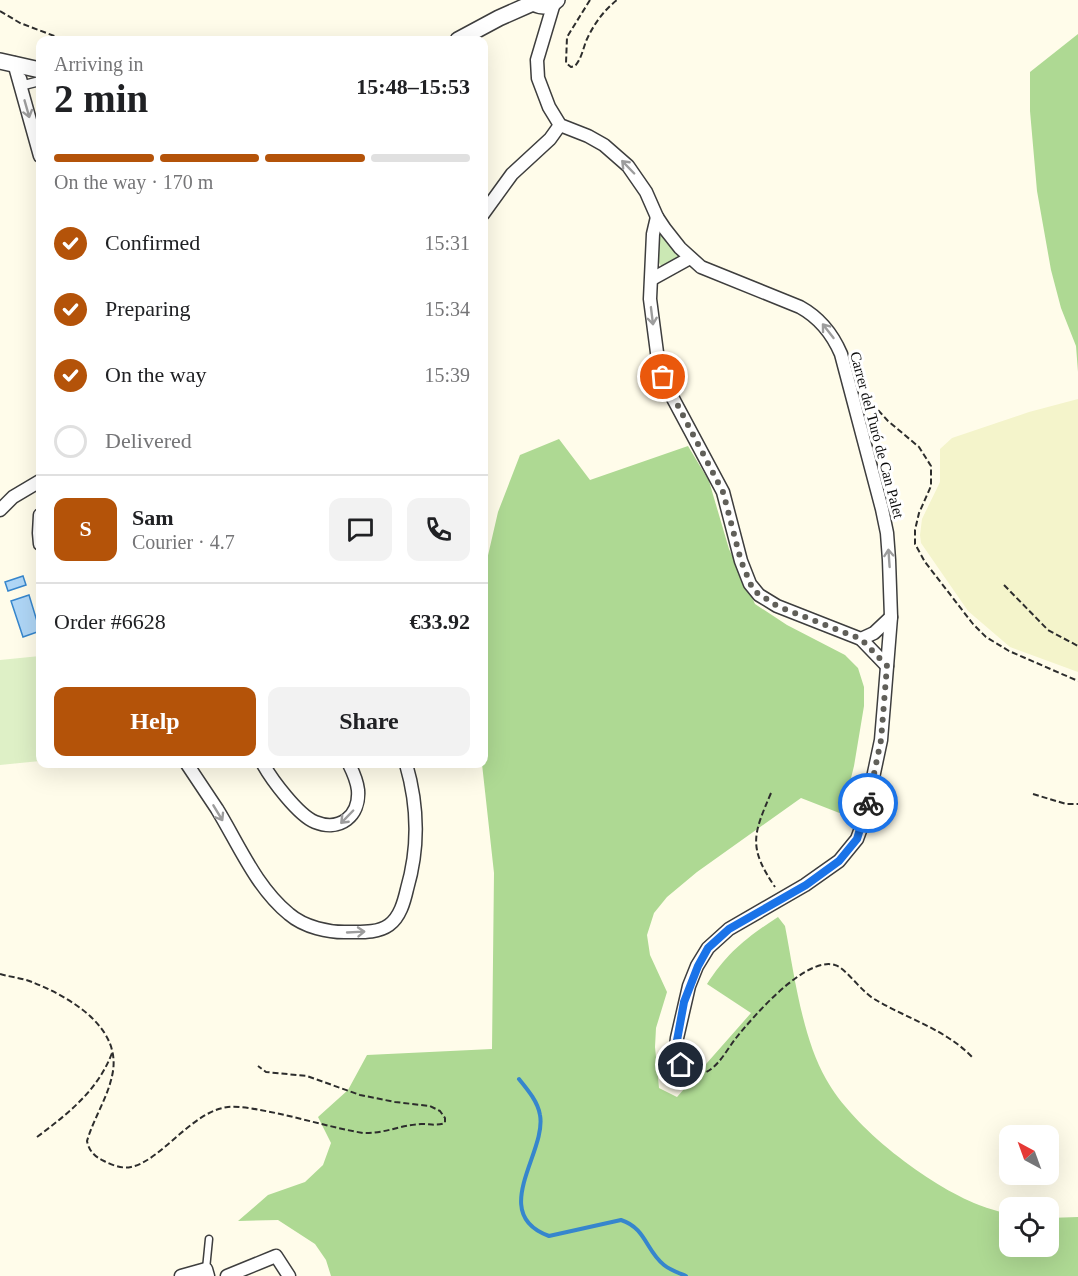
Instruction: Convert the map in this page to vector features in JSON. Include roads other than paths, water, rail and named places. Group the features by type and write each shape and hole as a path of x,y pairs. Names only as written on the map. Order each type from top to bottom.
{"street":[{"path":"499,18 515,0"},
{"path":"465,36 533,3 546,6 556,2"},
{"path":"488,207 512,174 550,139 560,125 549,107 538,78 537,60 556,2"},
{"path":"533,3 542,13 544,34"},
{"path":"7,62 36,69"},
{"path":"7,62 36,145"},
{"path":"36,74 20,72 24,85 36,82"},
{"name":"Carrer del Turó de Can Palet","path":"560,125 604,145 628,166 646,192 657,217 690,258 709,271 811,313 820,321 835,341 847,378 887,534 891,616 881,740 861,831 851,848 839,861 783,898 729,929 708,948 698,966 684,1002 676,1046 681,1065 687,1076"},
{"path":"657,217 652,234 650,299 659,368 723,492 741,561 753,590 777,606 861,639 887,666"},
{"path":"652,279 690,258"},
{"path":"0,510 13,497 36,483"},
{"path":"861,639 874,633 891,616"},
{"path":"189,768 263,886 277,903 290,916 302,922 319,929 345,932 383,928 394,920 404,901 416,845 413,797 407,768"},
{"path":"265,768 277,785 307,817 314,822 330,826 344,821 354,810 358,790 350,768"},
{"path":"227,1276 276,1256 289,1276"},
{"path":"181,1276 207,1273"}],"lane":[{"path":"207,1273 209,1239"}],"water":[{"path":"23,576 26,585 8,591 5,582"},
{"path":"29,595 36,618 36,632 23,637 11,601"}],"waterway":[{"path":"519,1079 535,1101 540,1115 540,1130 521,1198 523,1213 531,1226 549,1236 621,1220 636,1228 664,1265 686,1276"}]}
